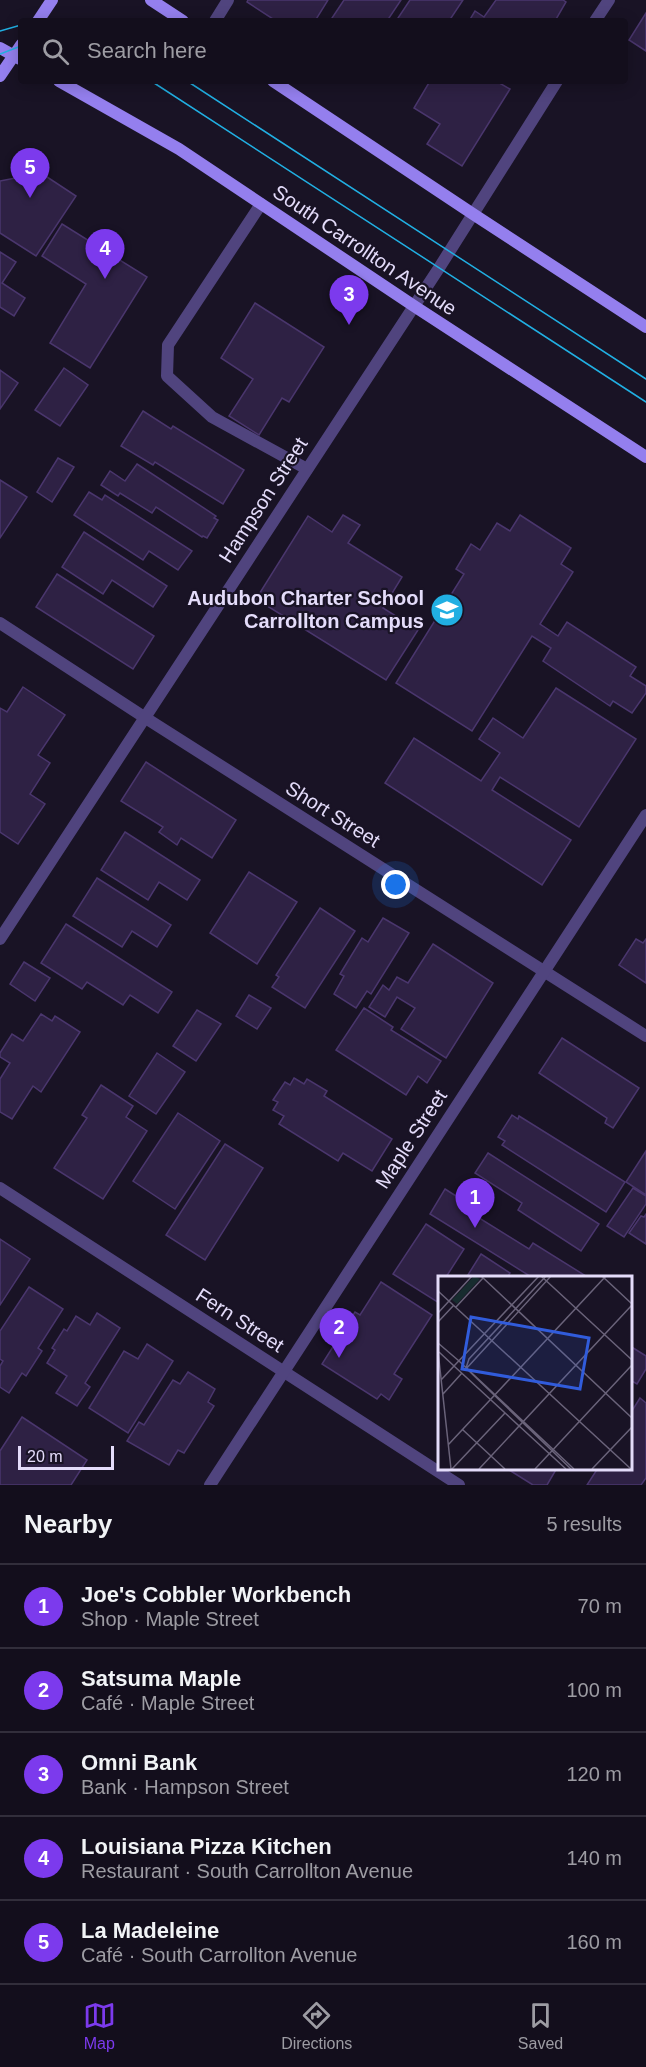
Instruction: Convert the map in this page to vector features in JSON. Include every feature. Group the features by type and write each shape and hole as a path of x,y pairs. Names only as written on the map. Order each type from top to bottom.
{"main road":[{"path":"40,18 52,0"},
{"path":"151,0 178,18"},
{"path":"0,48 18,53"},
{"path":"0,76 18,54"},
{"name":"South Carrollton Avenue","path":"64,84 179,149 646,457"},
{"path":"278,84 646,327"}],"street":[{"path":"217,18 228,0"},
{"path":"598,18 609,0"},
{"name":"Hampson Street","path":"0,939 4,923 144,717 307,469 555,84"},
{"path":"261,204 168,345 167,376 212,417 307,469"},
{"name":"Short Street","path":"0,623 646,1036"},
{"name":"Maple Street","path":"210,1485 646,815"},
{"name":"Fern Street","path":"0,1188 459,1485"}],"building":[{"path":"248,0 328,0 317,18 271,18 247,2"},
{"path":"344,0 401,0 389,18 332,18"},
{"path":"410,0 463,0 451,18 398,18"},
{"path":"496,0 563,0 566,2 557,18 471,18 475,11 484,17"},
{"path":"646,13 646,51 629,40"},
{"path":"428,84 501,84 510,89 462,166 427,144 440,124 414,108"},
{"path":"41,173 76,196 36,256 0,233 0,181"},
{"path":"62,224 147,277 90,368 50,343 86,284 42,256"},
{"path":"0,252 16,262 2,283 25,298 14,316 0,307"},
{"path":"255,303 324,347 289,402 282,398 259,435 229,416 253,379 221,358"},
{"path":"64,368 88,385 60,426 35,410"},
{"path":"0,370 18,383 0,409"},
{"path":"143,411 171,429 173,426 244,470 223,504 155,462 153,465 121,446"},
{"path":"58,458 74,467 52,502 37,492"},
{"path":"137,464 216,516 214,518 218,520 207,538 156,507 152,513 120,493 118,496 101,485 110,471 125,481"},
{"path":"0,480 27,497 0,538"},
{"path":"89,492 102,500 105,495 192,551 178,570 149,551 143,560 74,515"},
{"path":"343,515 360,525 348,543 402,577 383,608 418,630 386,680 256,599 308,516 332,532"},
{"path":"520,515 571,548 561,564 573,572 540,624 558,636 567,622 636,667 630,676 646,686 646,693 632,713 613,701 610,706 543,661 551,648 532,636 472,731 396,683 464,574 456,569 471,544 480,550 497,523 510,531"},
{"path":"84,532 167,586 153,607 112,580 103,594 62,567"},
{"path":"57,574 154,636 133,669 36,607"},
{"path":"23,687 65,715 38,755 50,763 30,794 45,804 18,844 0,832 0,708 7,712"},
{"path":"556,688 636,739 579,827 500,777 492,790 571,840 542,885 385,783 414,738 481,781 500,753 479,739 493,718 523,738"},
{"path":"146,762 236,820 212,858 181,838 177,845 159,832 163,827 121,801"},
{"path":"125,832 200,880 187,900 159,882 148,900 101,870"},
{"path":"249,872 297,902 257,964 210,933"},
{"path":"97,878 171,925 157,947 132,931 122,947 73,916"},
{"path":"320,908 355,931 305,1008 272,987 279,977 276,975"},
{"path":"383,918 409,933 371,994 367,991 356,1008 334,994 344,976 340,974 362,938 368,942"},
{"path":"66,924 172,992 158,1013 130,995 123,1005 87,982 82,989 41,963"},
{"path":"636,939 643,943 646,939 646,983 619,965"},
{"path":"433,944 493,983 446,1058 401,1029 415,1008 397,997 385,1017 369,1007 383,985 389,990 397,977 408,983"},
{"path":"24,962 50,978 35,1001 10,984"},
{"path":"249,995 271,1008 257,1029 236,1016"},
{"path":"364,1008 393,1027 391,1030 441,1061 427,1083 418,1076 406,1095 336,1050"},
{"path":"197,1010 221,1024 196,1061 173,1046"},
{"path":"41,1014 52,1021 55,1016 80,1032 41,1092 33,1086 12,1119 0,1112 0,1079 10,1063 0,1057 0,1053 12,1034 23,1041"},
{"path":"562,1038 639,1088 613,1128 605,1123 607,1118 539,1073"},
{"path":"157,1053 185,1072 156,1114 129,1096"},
{"path":"294,1078 304,1084 307,1079 327,1091 324,1096 392,1139 372,1171 343,1153 338,1161 279,1124 284,1116 273,1110 278,1102 273,1100 285,1082 290,1085"},
{"path":"101,1085 133,1106 126,1117 147,1131 103,1199 54,1168 87,1118 82,1115"},
{"path":"178,1113 220,1141 175,1209 133,1181"},
{"path":"512,1115 518,1119 519,1116 625,1182 606,1212 502,1145 505,1141 498,1137"},
{"path":"225,1144 263,1168 205,1260 166,1235"},
{"path":"646,1151 646,1195 626,1182"},
{"path":"488,1153 599,1224 581,1251 518,1210 522,1203 475,1173"},
{"path":"633,1188 646,1196 646,1204 624,1237 607,1226"},
{"path":"445,1189 467,1203 463,1208 529,1249 533,1243 586,1276 530,1276 430,1214"},
{"path":"646,1214 646,1244 629,1233 641,1216 644,1217"},
{"path":"426,1224 464,1249 447,1276 438,1276 438,1302 393,1274"},
{"path":"0,1239 30,1259 0,1305"},
{"path":"481,1254 510,1273 508,1276 467,1276"},
{"path":"381,1282 432,1315 394,1374 402,1379 389,1400 381,1394 377,1399 322,1364 355,1312 360,1315"},
{"path":"29,1287 63,1309 38,1348 42,1351 26,1376 22,1373 9,1393 0,1387 0,1366 3,1361 0,1359 0,1331"},
{"path":"97,1313 120,1328 85,1383 90,1387 77,1406 56,1393 67,1376 47,1363 55,1350 52,1348 76,1316 90,1325"},
{"path":"147,1344 173,1361 128,1433 89,1408 124,1351 138,1359"},
{"path":"631,1347 646,1356 646,1369 637,1384 631,1381"},
{"path":"188,1372 215,1389 208,1402 214,1406 184,1453 178,1450 169,1465 127,1441 139,1422 144,1425 173,1380 180,1384"},
{"path":"640,1398 646,1403 646,1478 641,1485 587,1485 597,1470 631,1470 631,1412"},
{"path":"22,1417 87,1460 71,1485 0,1485 0,1451"},
{"path":"509,1470 556,1470 547,1485 533,1485"}],"tram line":[{"path":"0,31 18,26"},
{"path":"0,54 18,47"},
{"path":"156,84 646,402"},
{"path":"192,84 646,379"}],"place":[{"name":"La Madeleine","path":"30,198"},
{"name":"Louisiana Pizza Kitchen","path":"105,279"},
{"name":"Omni Bank","path":"349,325"},
{"name":"Audubon Charter School Carrollton Campus","path":"447,610"},
{"name":"Joe's Cobbler Workbench","path":"475,1228"},
{"name":"Satsuma Maple","path":"339,1358"}]}
